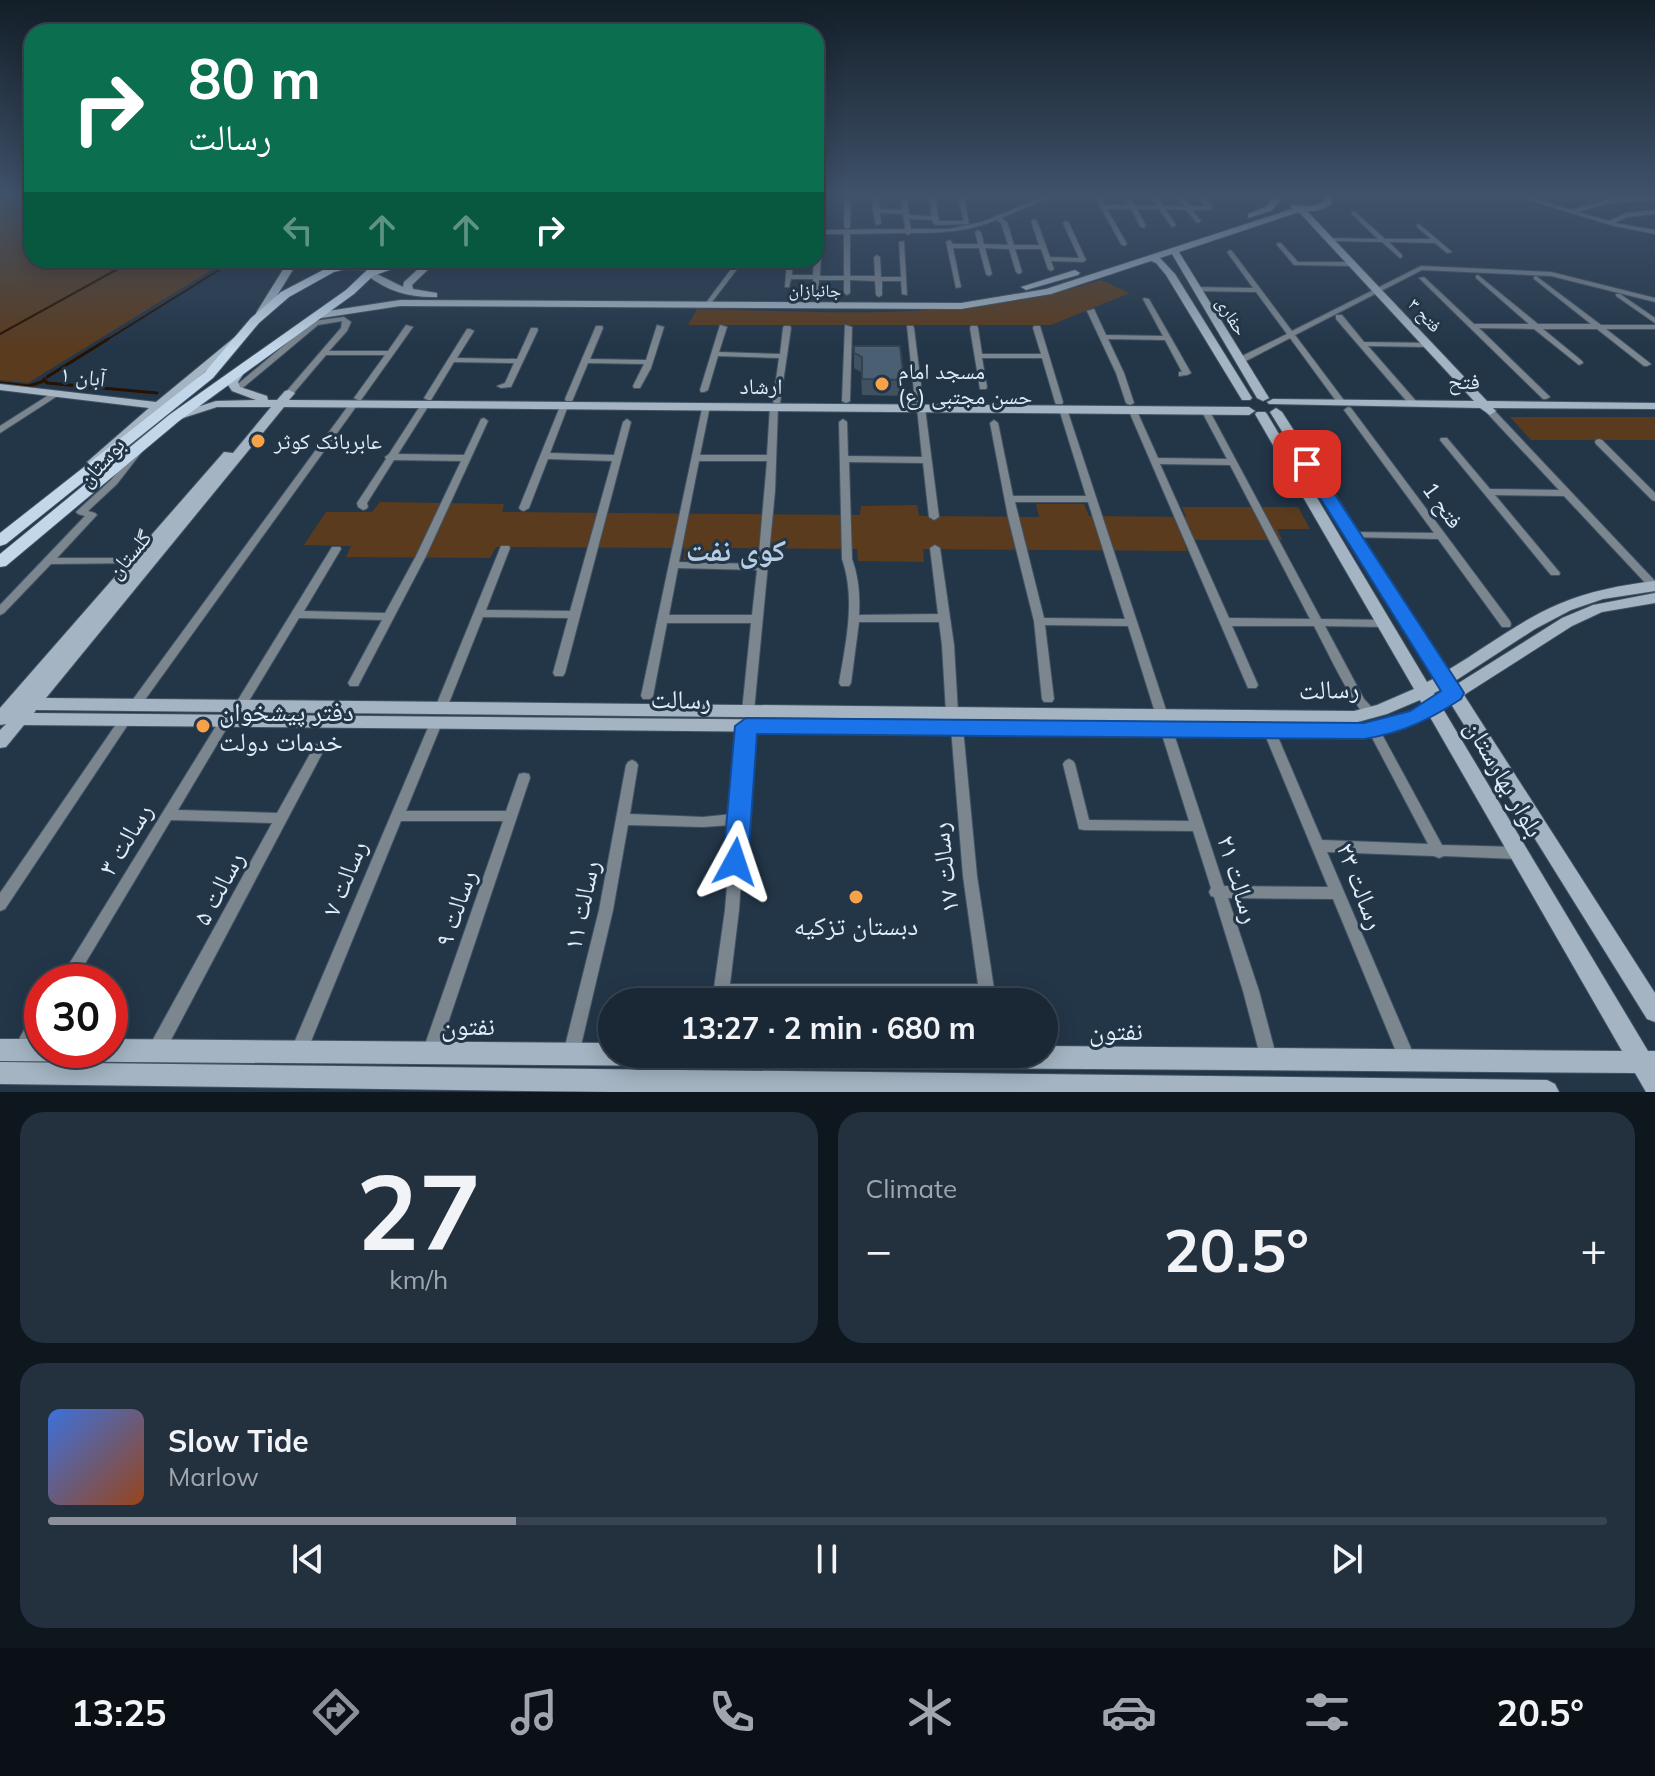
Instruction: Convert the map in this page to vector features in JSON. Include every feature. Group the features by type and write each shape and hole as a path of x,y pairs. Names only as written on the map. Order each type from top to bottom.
{"main road":[{"path":"0,541 209,375 261,313 325,272 337,268"},
{"path":"371,268 374,269 372,274"},
{"path":"0,562 174,418 372,274 389,268"}],"street":[{"path":"847,248 847,293"},
{"path":"902,248 905,294"},
{"path":"950,248 958,287"},
{"path":"982,248 989,274"},
{"path":"1012,248 1019,272"},
{"path":"1044,248 1051,269"},
{"path":"1048,259 1083,260 1077,248"},
{"name":"جانبازان","path":"315,316 400,303 955,298 1035,286 1155,248"},
{"name":"جانبازان","path":"372,274 409,293 961,306 1048,292 1183,248"},
{"path":"1282,248 1296,264 1351,264"},
{"name":"فتح ۳","path":"1336,248 1487,408"},
{"path":"1391,248 1400,256"},
{"path":"1445,248 1449,252"},
{"name":"حفاری","path":"1174,251 1241,360 1261,406"},
{"name":"فتح 1","path":"1230,252 1506,624"},
{"path":"877,257 879,295"},
{"name":"حفاری","path":"1150,258 1159,261 1170,274 1261,406"},
{"path":"1241,360 1421,268 1465,267 1551,274 1655,300"},
{"path":"261,313 289,268"},
{"path":"409,293 409,282 424,268"},
{"path":"710,302 735,268"},
{"path":"789,268 788,281 816,277 904,279"},
{"path":"815,293 816,268"},
{"path":"1081,272 1093,277"},
{"path":"1478,277 1579,363"},
{"path":"1422,278 1546,397"},
{"path":"1536,278 1647,364"},
{"path":"1196,289 1259,290"},
{"path":"1618,295 1655,324"},
{"path":"1146,299 1187,373 1182,374"},
{"path":"1091,311 1252,685"},
{"path":"1339,317 1413,403"},
{"name":"گلستان","path":"0,719 135,561 324,353 347,322 336,318 316,323 236,389"},
{"path":"1472,326 1655,324"},
{"path":"52,499 226,344 251,327"},
{"path":"0,905 130,713 409,327"},
{"path":"637,386 649,362 660,327"},
{"path":"704,390 723,327"},
{"path":"846,401 848,327"},
{"path":"524,508 599,328"},
{"path":"721,988 776,404 787,328"},
{"path":"910,328 934,517"},
{"path":"974,328 983,387"},
{"name":"رسالت ۲۱","path":"1037,328 1112,555 1216,892 1251,991 1269,1059"},
{"path":"501,386 508,385 534,330"},
{"path":"363,507 362,503 389,457 470,331"},
{"path":"1103,337 1166,338"},
{"path":"1363,344 1428,345"},
{"path":"324,353 390,353"},
{"path":"717,354 781,356"},
{"path":"848,356 860,356"},
{"path":"903,356 914,356"},
{"path":"979,356 1045,356"},
{"path":"451,360 520,361"},
{"path":"585,361 649,362"},
{"path":"238,373 232,382 236,389 262,398 282,399"},
{"name":"آبان ۱","path":"0,387 160,406"},
{"path":"0,430 58,393"},
{"path":"174,418 216,404 282,399"},
{"name":"ارشاد","path":"282,399 1261,406"},
{"name":"گلستان","path":"0,742 282,399"},
{"name":"ارشاد","path":"776,404 846,401 881,404"},
{"name":"ارشاد","path":"602,403 706,406 742,403"},
{"name":"فتح","path":"1345,406 1413,403 1487,408 1655,406"},
{"path":"647,696 706,406"},
{"name":"ارشاد","path":"1131,406 1205,410 1261,406"},
{"name":"فتح","path":"1261,406 1655,412"},
{"name":"بلوار بهارستان","path":"1261,406 1353,535 1655,1012"},
{"name":"بلوار بهارستان","path":"1261,406 1383,623 1519,853 1648,1062 1655,1085"},
{"path":"1487,408 1655,586"},
{"path":"1205,410 1373,722 1439,852"},
{"path":"354,683 421,556 484,421"},
{"path":"559,673 594,545 596,525 627,422"},
{"path":"843,422 847,559 853,569 852,619 845,683"},
{"path":"994,423 1020,549 1039,621 1048,699"},
{"name":"بوستان","path":"0,611 92,515 81,512 114,482 149,438"},
{"path":"1444,440 1555,573"},
{"path":"1599,442 1654,495"},
{"path":"544,456 616,458"},
{"path":"389,457 467,458"},
{"path":"695,458 772,458"},
{"path":"844,459 927,460"},
{"path":"1155,461 1233,462"},
{"path":"1488,492 1567,493"},
{"path":"1010,499 1091,499"},
{"path":"1353,535 1441,536"},
{"name":"رسالت ۷","path":"299,1052 505,548"},
{"name":"رسالت ۱۷","path":"935,548 970,876 986,988"},
{"path":"240,706 336,549"},
{"path":"47,561 135,561"},
{"path":"675,565 761,567"},
{"path":"1428,699 1556,611 1587,598 1655,586"},
{"path":"103,598 120,599"},
{"path":"1448,686 1598,608 1655,598"},
{"path":"481,613 575,615"},
{"path":"295,614 388,617"},
{"path":"852,619 943,618"},
{"path":"665,619 758,619"},
{"path":"1039,621 1133,623"},
{"path":"1226,623 1383,623"},
{"name":"رسالت","path":"32,704 225,721 285,714 1162,722 1354,717 1395,726 1428,699"},
{"name":"رسالت","path":"19,719 240,706 285,714"},
{"name":"رسالت ۳","path":"77,964 225,721"},
{"name":"رسالت","path":"1162,722 1269,730 1373,722"},
{"name":"رسالت ۲۳","path":"1269,730 1408,1060"},
{"name":"رسالت ۵","path":"156,1051 319,748"},
{"path":"1069,764 1084,825 1197,826"},
{"name":"رسالت ۱۱","path":"571,1054 606,910 632,765"},
{"name":"رسالت ۹","path":"430,1053 524,778"},
{"path":"168,815 281,818"},
{"path":"396,816 512,816"},
{"path":"622,819 739,819"},
{"path":"1320,846 1519,853"},
{"path":"1216,892 1338,893"},
{"name":"نفتون","path":"128,1051 598,1054"},
{"path":"358,1077 369,1052"},
{"name":"نفتون","path":"1058,1056 1648,1062"},
{"path":"843,1068 844,1083"},
{"path":"0,1073 1547,1092"}],"shaded area":[{"path":"0,248 24,248 24,268 215,268 28,383 0,380"},
{"path":"1101,280 1130,293 1051,325 688,325 697,309 850,312 951,308 1001,303"},
{"path":"1510,417 1655,417 1655,440 1531,440"},
{"path":"380,502 504,504 502,512 860,515 861,506 917,505 919,516 1039,517 1036,504 1084,504 1089,516 1186,517 1182,507 1298,507 1310,529 1277,529 1282,540 1184,540 1187,551 923,549 924,562 858,561 857,549 731,548 728,562 683,560 685,548 496,547 490,558 346,557 351,546 304,545 326,512 372,512"}],"building":[{"path":"854,346 900,346 904,380 862,379 862,357 854,353"}],"waterway":[{"path":"0,334 120,268"},
{"path":"105,341 222,268"},
{"path":"47,377 108,339"},
{"path":"44,379 47,383 157,393"},
{"path":"0,383 29,386 44,381"}],"place":[{"name":"مسجد امام حسن مجتبی (ع)","path":"882,384"},
{"name":"عابربانک کوثر","path":"258,441"},
{"name":"دفتر پیشخوان خدمات دولت","path":"203,726"},
{"name":"دبستان تزکیه","path":"856,897"}],"district":[{"name":"کوی نفت","path":"736,550"}],"route":[{"path":"735,862 746,726 1364,731 1395,726 1418,717 1453,693 1307,464"}]}
